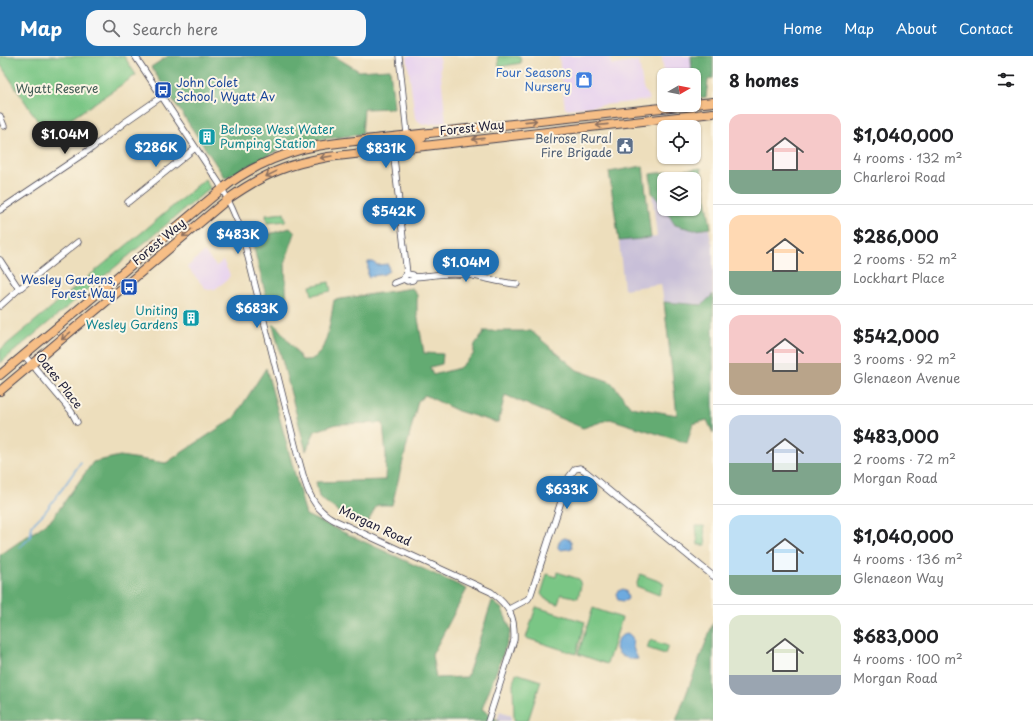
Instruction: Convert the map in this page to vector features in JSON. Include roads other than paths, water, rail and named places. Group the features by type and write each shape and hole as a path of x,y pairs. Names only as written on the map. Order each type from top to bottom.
{"main road":[{"path":"701,103 713,102"},
{"name":"Forest Way","path":"0,375 222,188 246,172 268,161 283,155 316,146 407,134 657,108"},
{"name":"Forest Way","path":"0,391 228,199 251,184 283,168 328,156 713,113"},
{"path":"346,142 357,144 383,142 389,144 393,149 398,142 435,135 444,130"}],"street":[{"name":"Morgan Road","path":"135,56 222,188 242,233 298,457 308,490 315,504 324,514 334,520 491,592 509,609"},
{"path":"400,56 407,134"},
{"path":"0,210 92,148 125,122 162,97"},
{"path":"0,116 4,126"},
{"path":"128,202 195,148"},
{"path":"393,149 406,277"},
{"path":"0,306 78,242"},
{"path":"0,260 19,289"},
{"path":"394,283 412,275 414,277 457,274 517,284"},
{"name":"Oates Place","path":"24,355 71,411 77,422"},
{"path":"488,721 514,640 514,627 509,609 528,599 531,594 569,476 575,469 580,468 585,471 713,576"}],"water":[{"path":"368,262 373,262 377,265 388,264 389,271 384,274 368,277"},
{"path":"565,538 571,541 572,548 560,550 558,548 559,543"},
{"path":"623,589 626,591 628,598 627,600 623,601 618,600 616,593"},
{"path":"627,633 632,638 634,652 638,659 624,657 617,650 616,646 618,640"}],"waterway":[{"path":"20,547 30,538 32,525 45,512 81,462"}],"place":[{"name":"Four Seasons Nursery","path":"584,80"},
{"name":"John Colet School, Wyatt Av","path":"163,90"},
{"name":"Belrose West Water Pumping Station","path":"207,137"},
{"name":"Belrose Rural Fire Brigade","path":"625,146"},
{"name":"Wesley Gardens, Forest Way","path":"129,287"},
{"name":"Uniting Wesley Gardens","path":"191,318"}],"park label":[{"name":"Wyatt Reserve","path":"57,89"}]}
